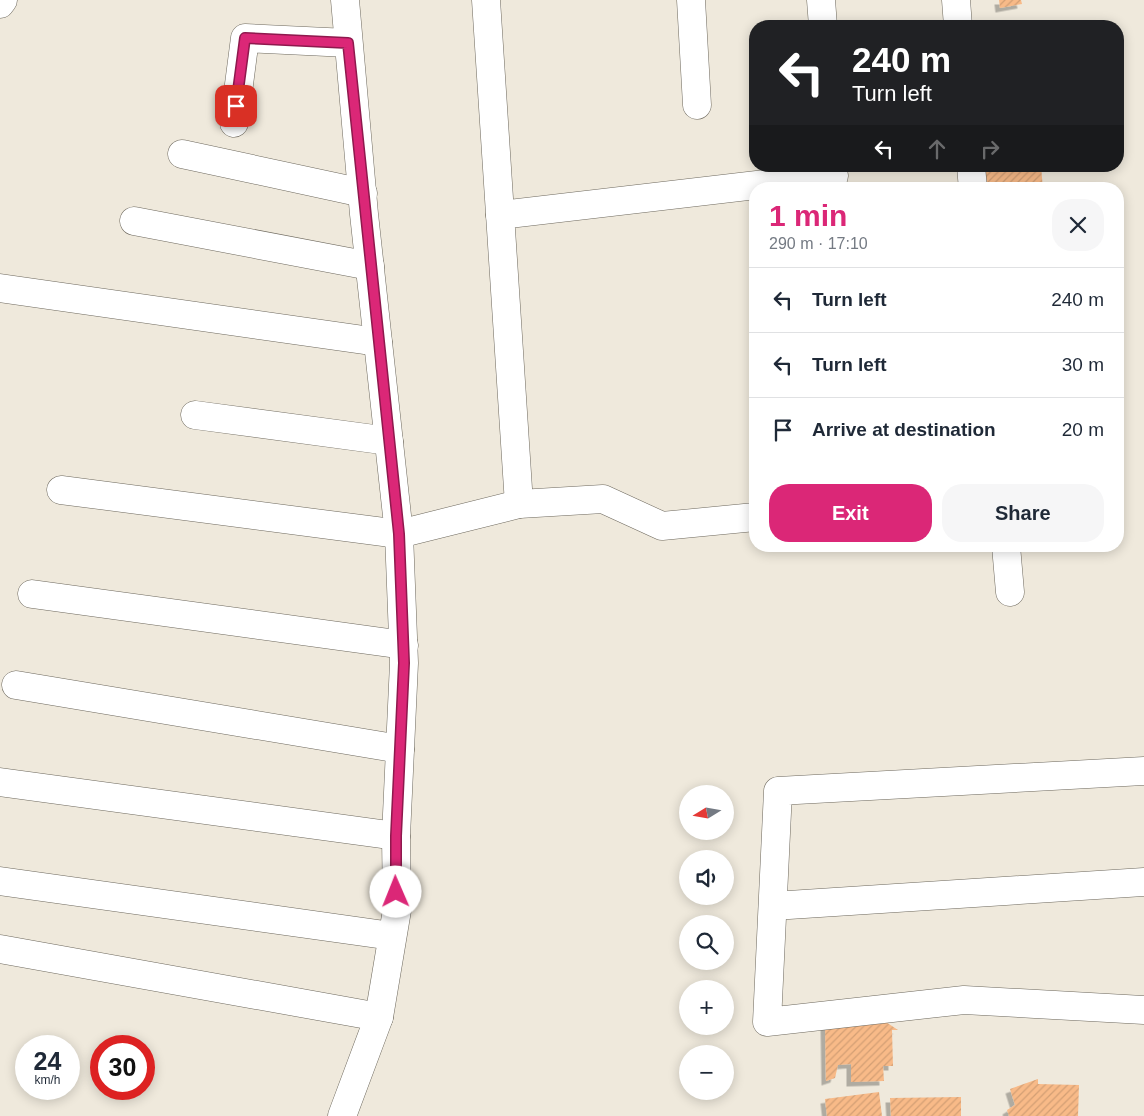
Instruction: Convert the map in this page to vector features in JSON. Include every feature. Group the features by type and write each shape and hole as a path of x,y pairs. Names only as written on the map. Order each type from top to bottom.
{"street":[{"path":"0,4 3,0"},
{"path":"342,1116 379,1017 397,910 396,836 404,645 399,534 362,194 345,0"},
{"path":"486,0 519,504"},
{"path":"691,0 697,105"},
{"path":"821,0 823,20"},
{"path":"956,0 958,20"},
{"path":"234,123 245,38 348,43"},
{"path":"182,154 362,194"},
{"path":"790,182 834,177"},
{"path":"500,215 749,187"},
{"path":"134,222 370,266"},
{"path":"0,288 378,342"},
{"path":"195,415 389,441"},
{"path":"61,490 399,534 519,504 603,499 662,526 749,518"},
{"path":"1007,552 1010,592"},
{"path":"32,594 404,645"},
{"path":"16,685 400,749"},
{"path":"1144,771 778,791 767,1022 964,1000 1144,1010"},
{"path":"0,782 396,836"},
{"path":"0,881 392,936"},
{"path":"772,906 1144,882"},
{"path":"0,949 379,1017"}],"building":[{"path":"999,0 1021,0 1022,4 1000,8"},
{"path":"985,172 1042,172 1042,182 986,182"},
{"path":"883,1020 898,1030 892,1030 893,1066 883,1066 884,1081 851,1082 851,1064 838,1065 835,1078 826,1081 825,1021"},
{"path":"1038,1079 1038,1084 1079,1085 1078,1116 1009,1116 1007,1110 1015,1105 1010,1089"},
{"path":"879,1092 882,1116 827,1116 825,1099"},
{"path":"961,1097 961,1116 891,1116 890,1098"}],"route":[{"path":"236,106 245,38 348,43 364,214 399,534 404,663 396,836 396,892"}]}
